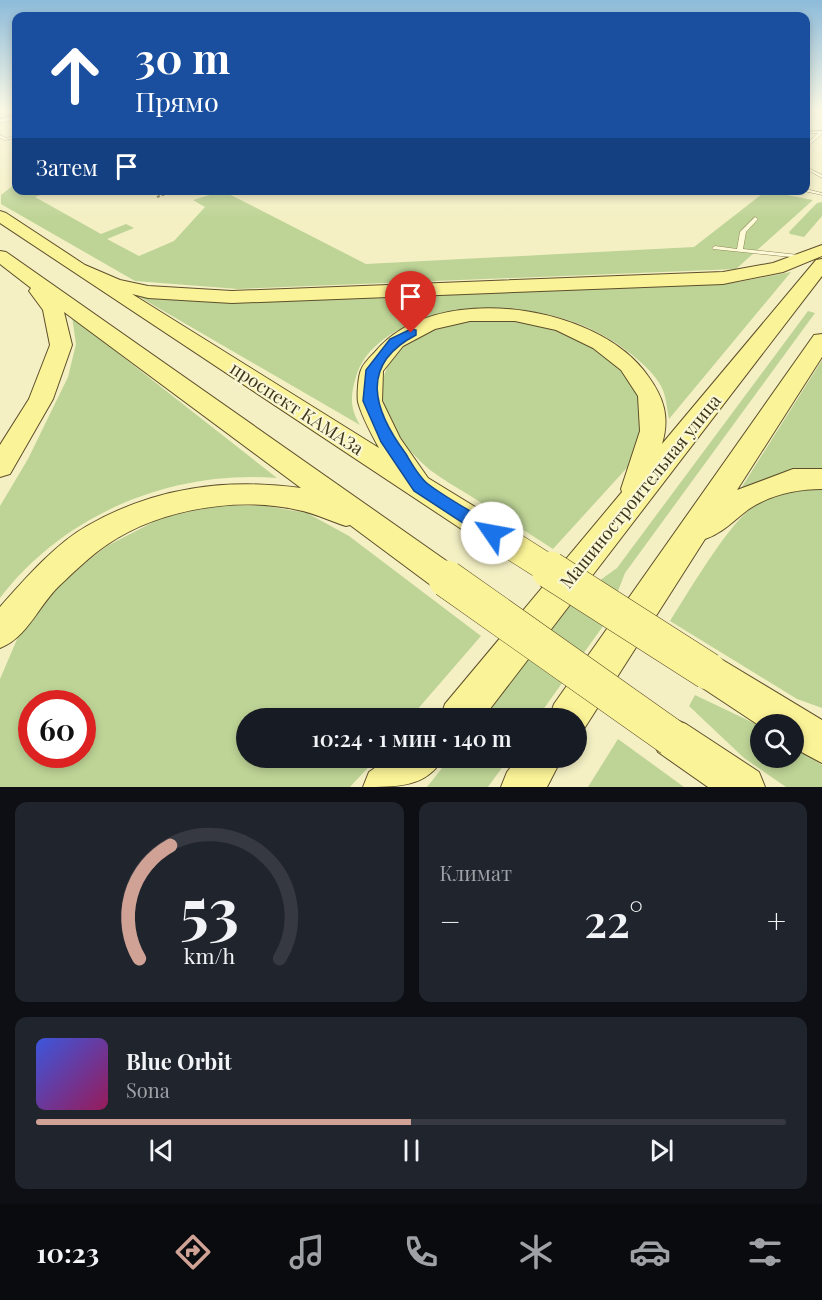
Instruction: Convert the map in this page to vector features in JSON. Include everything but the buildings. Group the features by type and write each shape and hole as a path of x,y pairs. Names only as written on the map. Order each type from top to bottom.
{"main road":[{"name":"проспект КАМАЗа","path":"0,217 595,600 808,733"},
{"path":"79,269 114,284 148,292 232,297 723,278 813,261 822,250"},
{"path":"0,256 447,579 737,783"},
{"name":"Машиностроительная улица","path":"467,708 631,503 813,261"},
{"path":"0,467 41,399 61,345 53,310 30,279"},
{"path":"420,487 389,442 370,401 372,370 395,341 428,324 470,315 515,315 562,325 601,343 630,366 650,396 653,431 631,503"},
{"path":"575,708 822,340"},
{"path":"690,537 741,500 793,479 822,479"},
{"path":"0,632 46,578 98,535 150,510 204,496 253,494 300,499 371,524"},
{"path":"384,787 411,768"},
{"path":"404,787 418,768"}],"lane":[{"path":"740,250 743,232 755,219"},
{"path":"715,248 813,261"}],"path":[{"path":"157,197 163,195"}],"green space":[{"path":"12,186 12,195 41,195 35,197 101,234 126,224 134,228 107,239 139,256 174,241 205,207 193,200 210,195 231,195 366,264 694,247 761,195 787,195 813,200 736,269 238,289 135,281 1,204 1,195"},
{"path":"822,202 822,216 804,237 790,234 789,232 817,203"},
{"path":"791,272 669,419 663,391 656,378 635,358 608,338 582,325 555,316 498,309 469,310 441,315 405,327 378,344 364,359 354,384 353,407 360,425 136,295 169,299 692,285 738,282"},
{"path":"808,311 815,313 625,573 606,622 544,708 488,708 574,599 617,568"},
{"path":"72,317 277,478 238,477 199,481 160,490 124,503 56,542 26,568 0,598 0,506 28,459 68,377 76,344"},
{"path":"474,321 512,321 548,326 611,356 644,402 643,426 635,459 553,549 430,470 410,451 387,414 382,387 385,373 399,350 421,335 447,326"},
{"path":"822,360 822,470 738,493"},
{"path":"822,488 822,708 797,699 670,621 721,542 744,514 770,497"},
{"path":"221,505 266,506 307,513 349,536 481,636 419,708 236,708 236,768 368,768 350,787 0,787 0,679 21,630 62,581 107,546 161,518"},
{"path":"695,695 750,721 750,762 744,758 689,706"},
{"path":"618,739 684,787 588,787"},
{"path":"804,753 822,765 822,787 786,787 758,768 804,768"},
{"path":"442,768 502,768 488,787 427,787"}],"route":[{"path":"411,333 395,341 372,370 370,401 389,442 420,487 492,533"}]}
